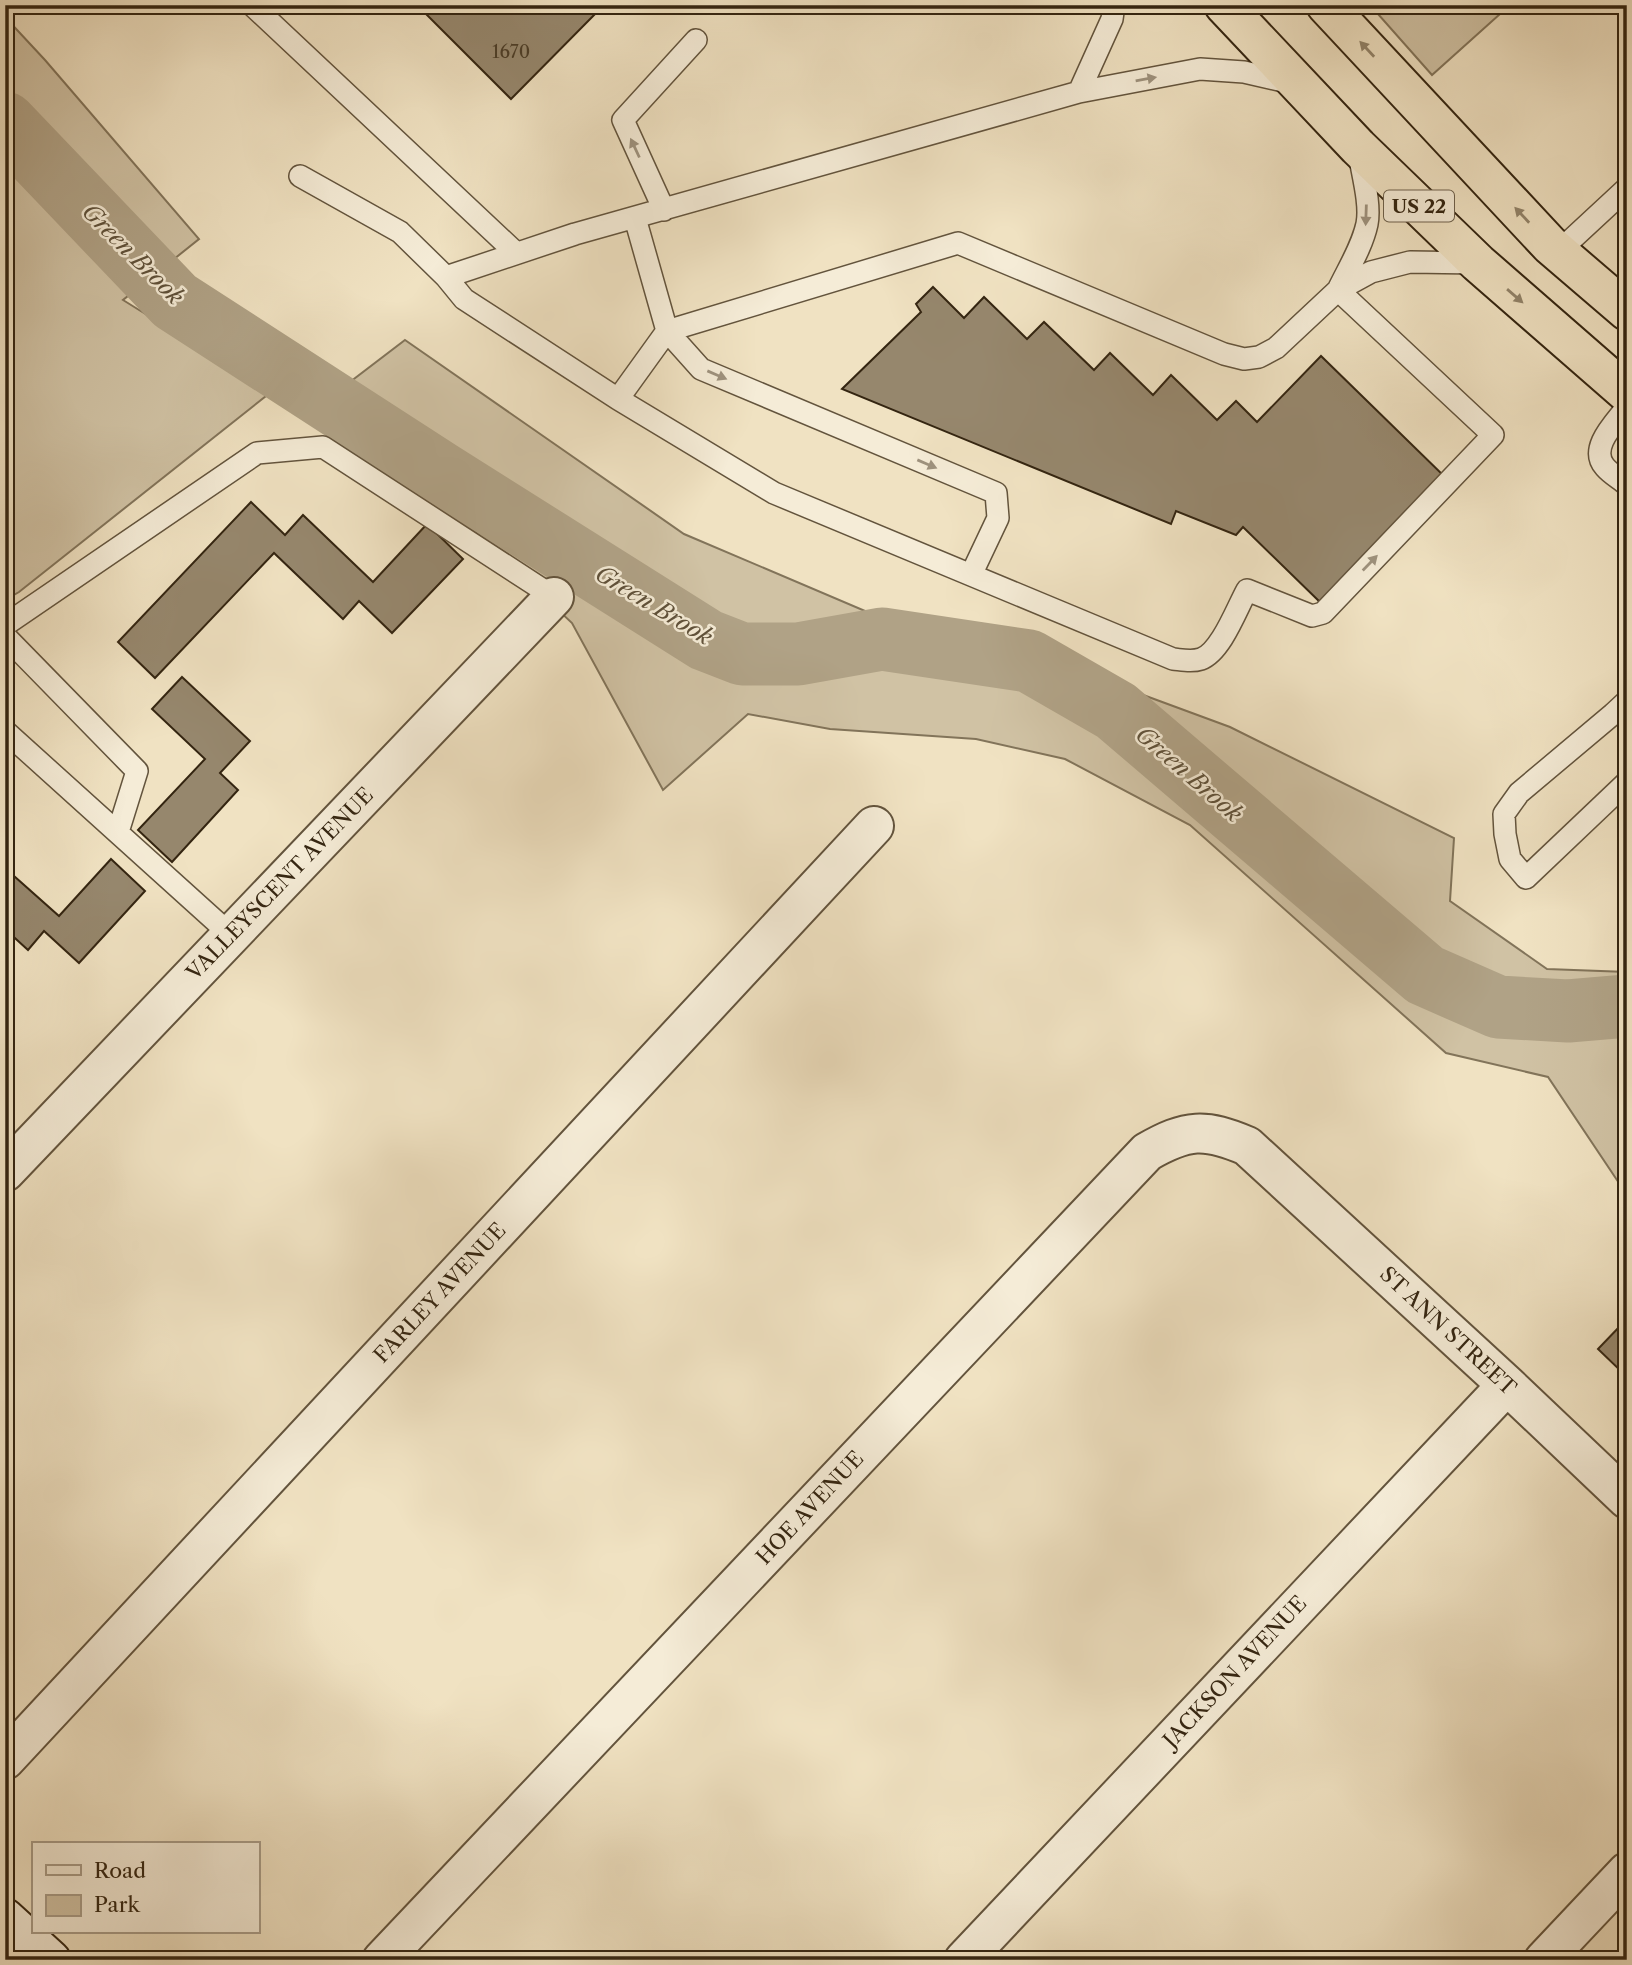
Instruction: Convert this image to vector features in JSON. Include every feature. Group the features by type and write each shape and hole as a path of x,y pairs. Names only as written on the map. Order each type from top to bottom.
{"highway":[{"name":"US 22","path":"1224,5 1359,147 1478,263 1627,393"},
{"path":"1326,5 1558,252 1622,302"}],"street":[{"name":"VALLEYSCENT AVENUE","path":"5,1172 554,597"},
{"name":"FARLEY AVENUE","path":"5,1760 874,826"},
{"name":"HOE AVENUE","path":"382,1960 1147,1152 1170,1139 1196,1133 1223,1135 1247,1146 1267,1164"},
{"name":"ST ANN STREET","path":"1267,1164 1627,1499"},
{"name":"JACKSON AVENUE","path":"964,1960 1507,1385"},
{"path":"1544,1960 1627,1872"},
{"path":"5,1918 51,1960"}],"lane":[{"path":"252,5 516,253"},
{"path":"1079,92 1112,19 1114,5"},
{"path":"664,210 623,120 696,40"},
{"path":"446,276 575,234 1079,92 1200,69 1244,72 1301,85"},
{"path":"1338,290 1367,223 1367,201 1359,147"},
{"path":"300,176 400,232 446,276 464,299 618,399 774,493 1173,659 1190,661 1203,658 1217,646 1247,590 1311,616 1323,613 1493,435 1338,290"},
{"path":"1558,252 1627,188"},
{"path":"635,218 667,331 701,369 996,493 998,518 971,575"},
{"path":"618,399 667,331 958,243 1224,354 1244,359 1259,357 1276,348 1338,290 1371,272 1410,262 1478,263"},
{"path":"1627,407 1601,442 1599,454 1603,465 1627,485"},
{"path":"5,625 257,453 323,447 554,597"},
{"path":"5,636 138,771 118,832"},
{"path":"1622,714 1519,793 1511,803 1504,814 1504,834 1510,859 1526,878 1627,782"},
{"path":"5,730 232,935"}],"green space":[{"path":"1370,5 1510,5 1432,75"},
{"path":"5,17 199,239 123,300 271,392 19,592 5,600"},
{"path":"405,340 684,534 865,611 973,628 1230,727 1454,838 1450,901 1547,969 1627,972 1627,1195 1548,1077 1446,1053 1190,825 1065,759 976,739 830,729 748,714 663,790 572,623 451,509 312,411"}],"building":[{"path":"417,5 604,5 511,99"},
{"path":"933,287 964,318 984,297 1027,339 1044,322 1094,370 1110,353 1153,395 1171,375 1217,420 1236,401 1257,422 1321,356 1446,478 1323,605 1243,527 1236,535 1176,511 1171,524 842,389 921,312 916,304"},
{"path":"251,502 285,535 303,515 373,582 427,524 463,559 392,633 359,601 343,619 274,553 155,678 118,642"},
{"path":"182,677 250,741 220,773 238,790 172,862 138,830 205,759 152,709"},
{"path":"111,859 145,891 79,963 44,931 28,950 5,929 5,868 59,916"},
{"path":"1623,1323 1627,1323 1627,1377 1598,1349"}],"waterway":[{"name":"Green Brook","path":"5,123 175,301 706,640 742,654 798,654 882,639 1029,661 1116,711 1425,975 1498,1007 1568,1011 1627,1006"}]}
